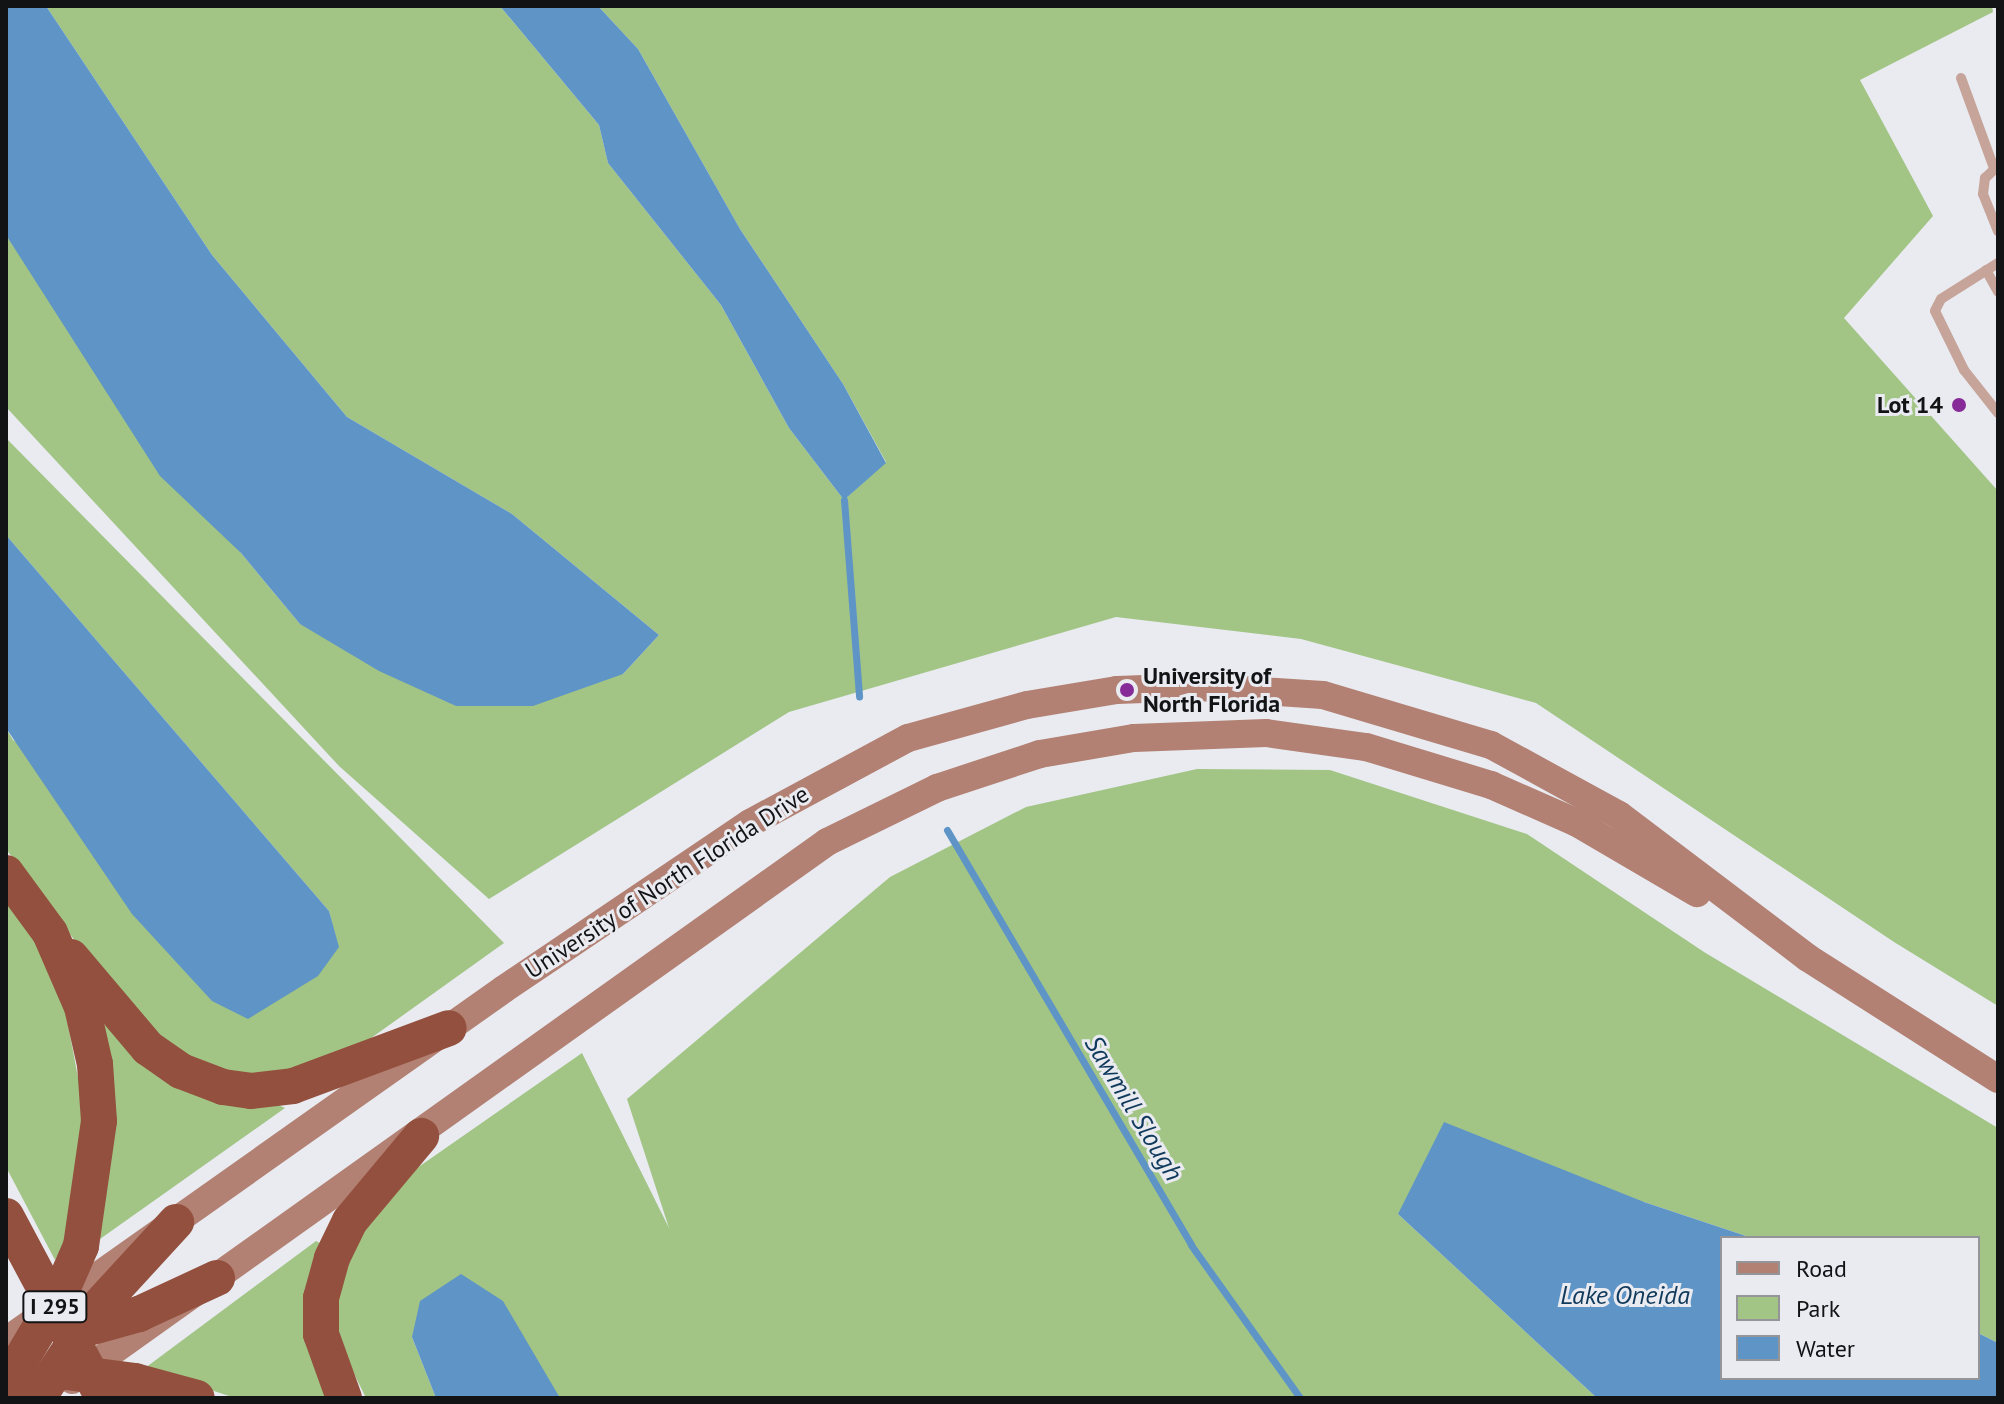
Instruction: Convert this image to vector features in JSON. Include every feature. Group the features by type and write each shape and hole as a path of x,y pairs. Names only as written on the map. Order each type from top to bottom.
{"highway":[{"path":"6,873 50,933 148,1048 181,1071 223,1087 251,1091 293,1086 449,1028"},
{"path":"34,1368 81,1246 94,1184 99,1121 95,1064 82,1007 50,933"},
{"path":"344,1398 321,1334 321,1298 332,1258 350,1221 421,1136"},
{"name":"I 295","path":"6,1216 34,1368"},
{"path":"34,1368 78,1332 176,1222"},
{"path":"78,1332 139,1314 217,1278"},
{"path":"34,1368 197,1398"}],"street":[{"name":"University of North Florida Drive","path":"34,1368 176,1222 449,1028 750,823 908,738 1027,705 1117,690 1199,687 1323,695 1409,716 1491,745 1619,815 1808,958"},
{"name":"University of North Florida Drive","path":"34,1368 217,1278 421,1136 735,904 862,821 937,788 1040,754 1134,738 1266,733 1405,756 1491,785 1577,823 1808,958 1998,1079"}],"lane":[{"path":"1961,78 1996,167 1983,194 1998,231"},
{"path":"1998,263 1941,299 1935,311 1964,370 1998,413"},
{"path":"1986,270 1998,292"}],"green space":[{"path":"46,6 500,6 599,125 608,163 721,305 789,428 844,500 886,462 843,384 740,229 638,49 598,6 1992,6 1993,12 1860,80 1933,216 1844,318 1998,491 1998,1006 1894,942 1536,703 1301,639 1116,617 789,712 489,899 339,766 6,407 6,235 241,553 300,624 623,674 659,635 512,514 347,417 212,255"},
{"path":"6,438 504,943 346,1056 304,1076 206,1072 133,1018 6,849 6,728 13,740 338,947 329,911 6,535"},
{"path":"1197,769 1330,770 1527,834 1704,952 1998,1128 1998,1343 1980,1334 1980,1236 1746,1236 1644,1202 1398,1214 1597,1398 560,1398 550,1384 412,1337 436,1398 366,1398 334,1333 330,1287 394,1184 582,1053 669,1228 627,1099 890,877 1026,807"},
{"path":"6,889 49,965 65,1009 84,1109 68,1239 55,1260 6,1167"},
{"path":"99,1022 285,1108 100,1239"},
{"path":"316,1241 322,1244 331,1398 235,1398 145,1368"}],"water":[{"path":"6,6 46,6 212,255 347,417 512,514 659,635 623,674 533,706 456,706 379,671 300,624 241,553 160,476 6,235"},
{"path":"500,6 598,6 638,49 740,229 843,384 886,463 844,500 789,428 721,305 608,163 599,125"},
{"path":"6,535 329,911 339,947 318,976 248,1019 212,1001 132,914 6,728"},
{"name":"Lake Oneida","path":"1444,1122 1644,1202 1746,1236 1720,1236 1720,1380 1980,1380 1980,1334 1998,1343 1998,1398 1597,1398 1398,1214"},
{"path":"461,1274 503,1301 560,1398 436,1398 412,1337 420,1301"}],"waterway":[{"path":"844,500 859,696"},
{"name":"Sawmill Slough","path":"947,830 1191,1245 1300,1398"}],"place":[{"name":"Lot 14","path":"1959,405"},
{"name":"University of North Florida","path":"1127,690"}]}
